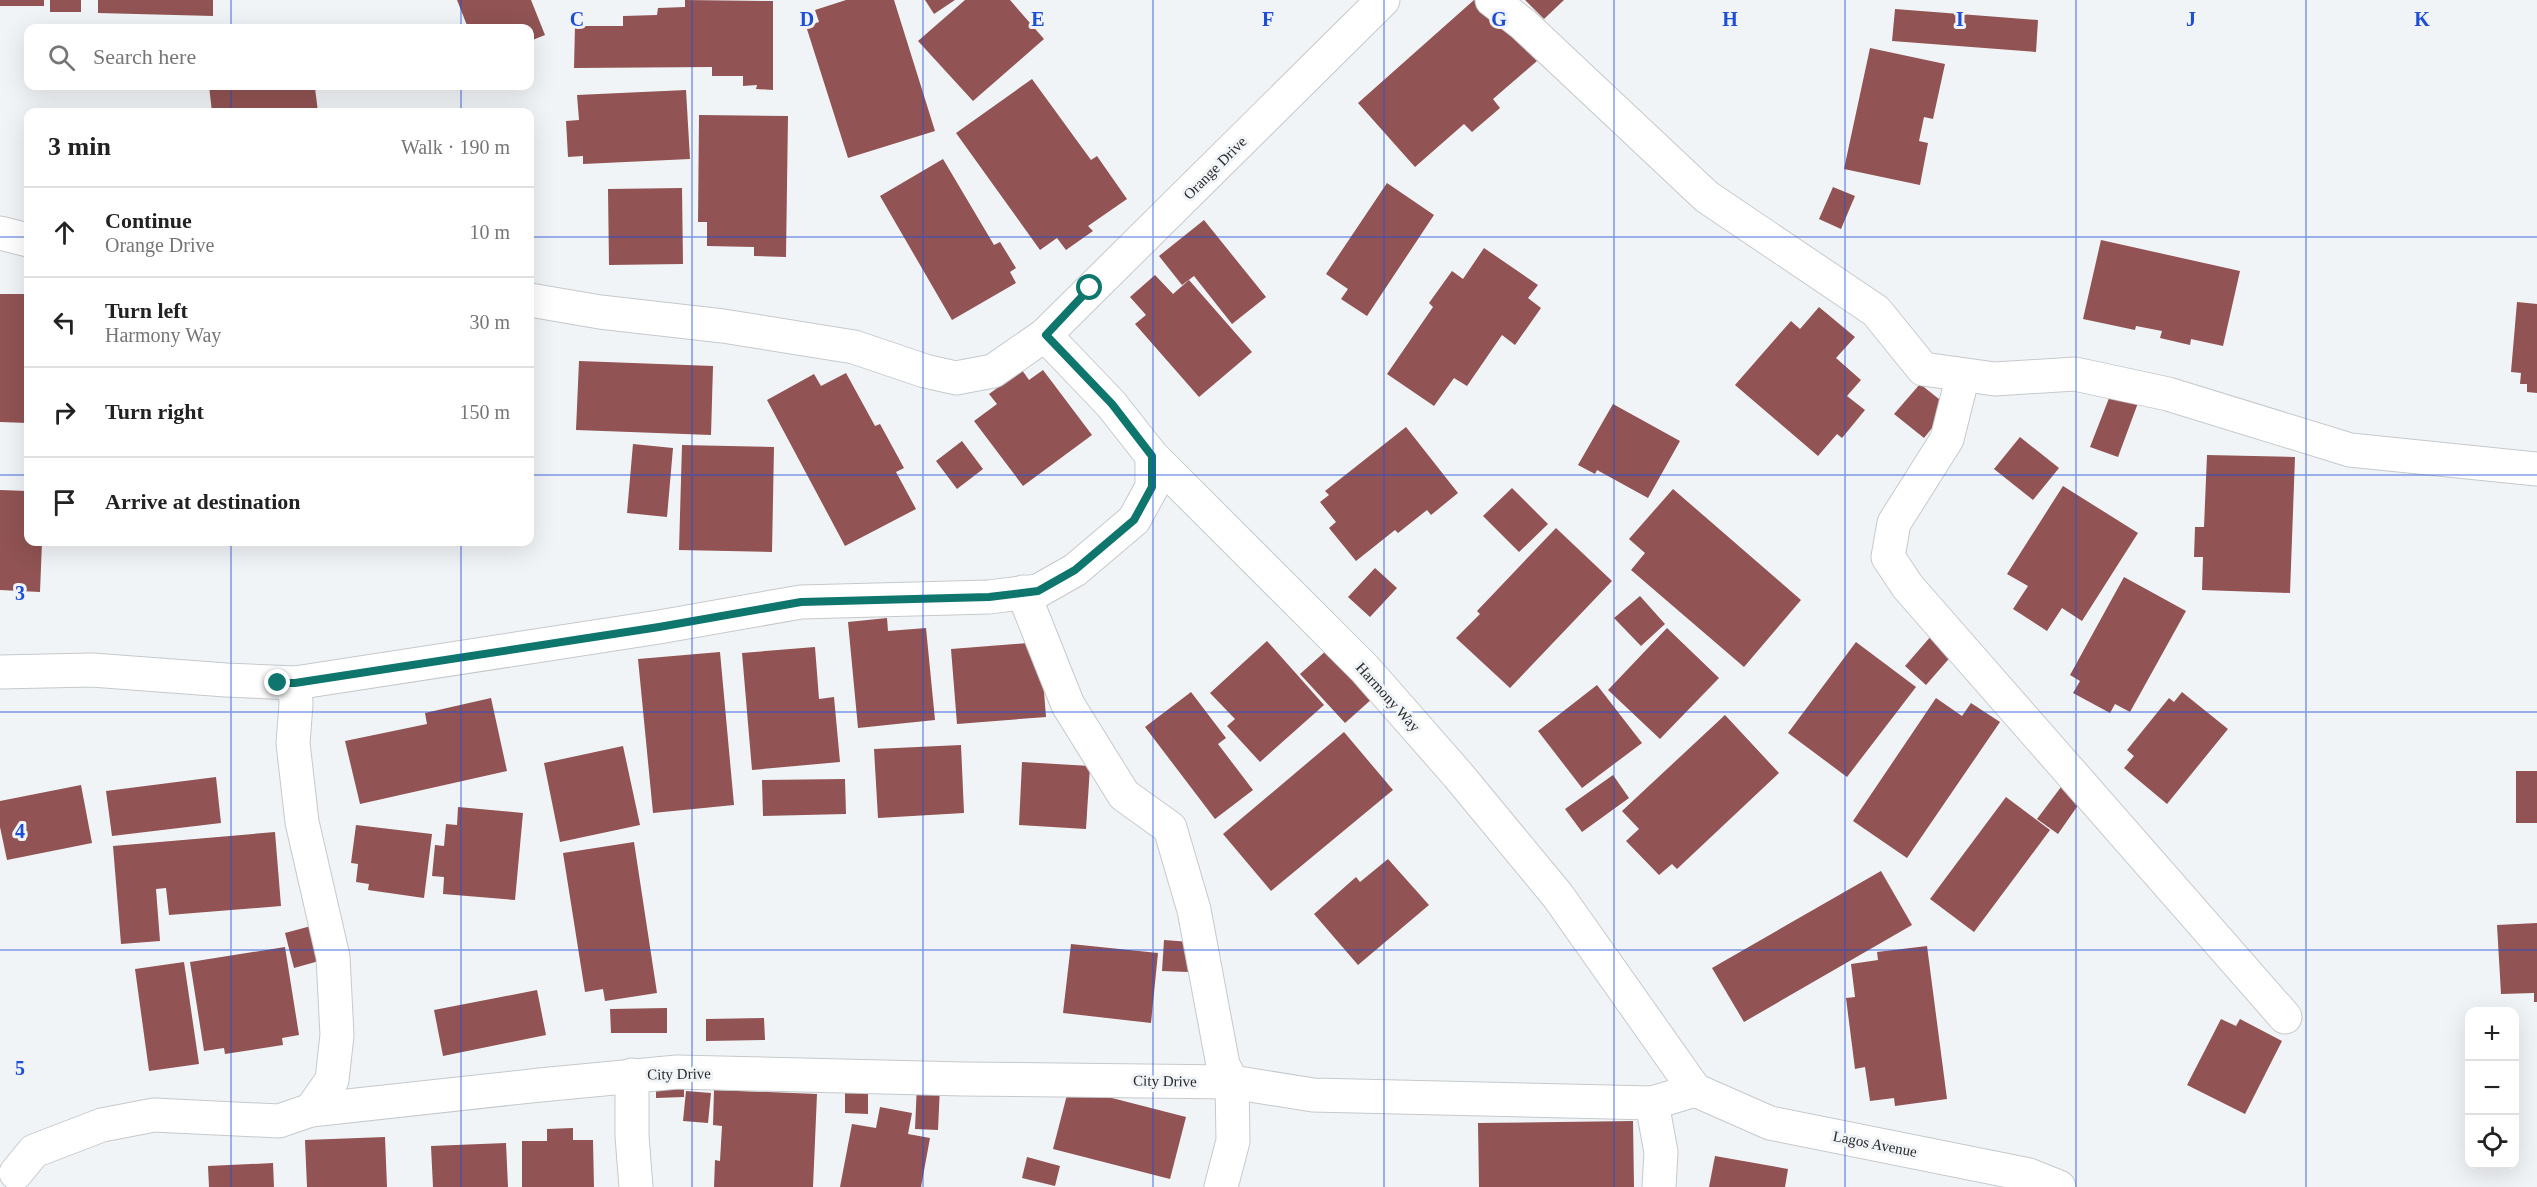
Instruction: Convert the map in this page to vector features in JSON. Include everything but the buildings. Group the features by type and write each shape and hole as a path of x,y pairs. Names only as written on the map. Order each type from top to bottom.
{"street":[{"name":"Orange Drive","path":"534,301 600,312 723,326 854,347 925,371 956,378 993,371 1046,335 1383,0"},
{"path":"1492,0 1523,24 1707,197 1876,311 1923,369 1995,379 2075,374 2168,394 2350,450 2537,470"},
{"path":"0,233 24,239"},
{"name":"Harmony Way","path":"1046,335 1112,404 1152,456 1365,669 1458,775 1558,896 1695,1090"},
{"path":"1963,375 1947,439 1894,523 1888,556 1908,587 2285,1017"},
{"path":"0,672 92,670 295,683 659,627 801,602 989,597 1038,591 1075,570 1134,520 1152,487 1152,456"},
{"path":"1023,592 1068,705 1124,795 1170,828 1194,910 1223,1065 1232,1082 1233,1140 1221,1187"},
{"path":"295,683 293,743 302,822 333,957 337,1035 332,1080 311,1110"},
{"name":"City Drive","path":"10,1176 34,1151 102,1125 154,1115 279,1121 311,1110 677,1072 952,1079 1232,1082 1313,1095 1652,1102 1695,1090"},
{"path":"632,1076 632,1136 636,1187"},
{"name":"Lagos Avenue","path":"1695,1090 1770,1123 2029,1175 2058,1187"},
{"path":"1652,1102 1661,1152 1659,1187"}],"route":[{"path":"278,683 295,683 659,627 801,602 989,597 1038,591 1075,570 1134,520 1152,487 1152,456 1112,404 1046,335 1090,288"}]}
